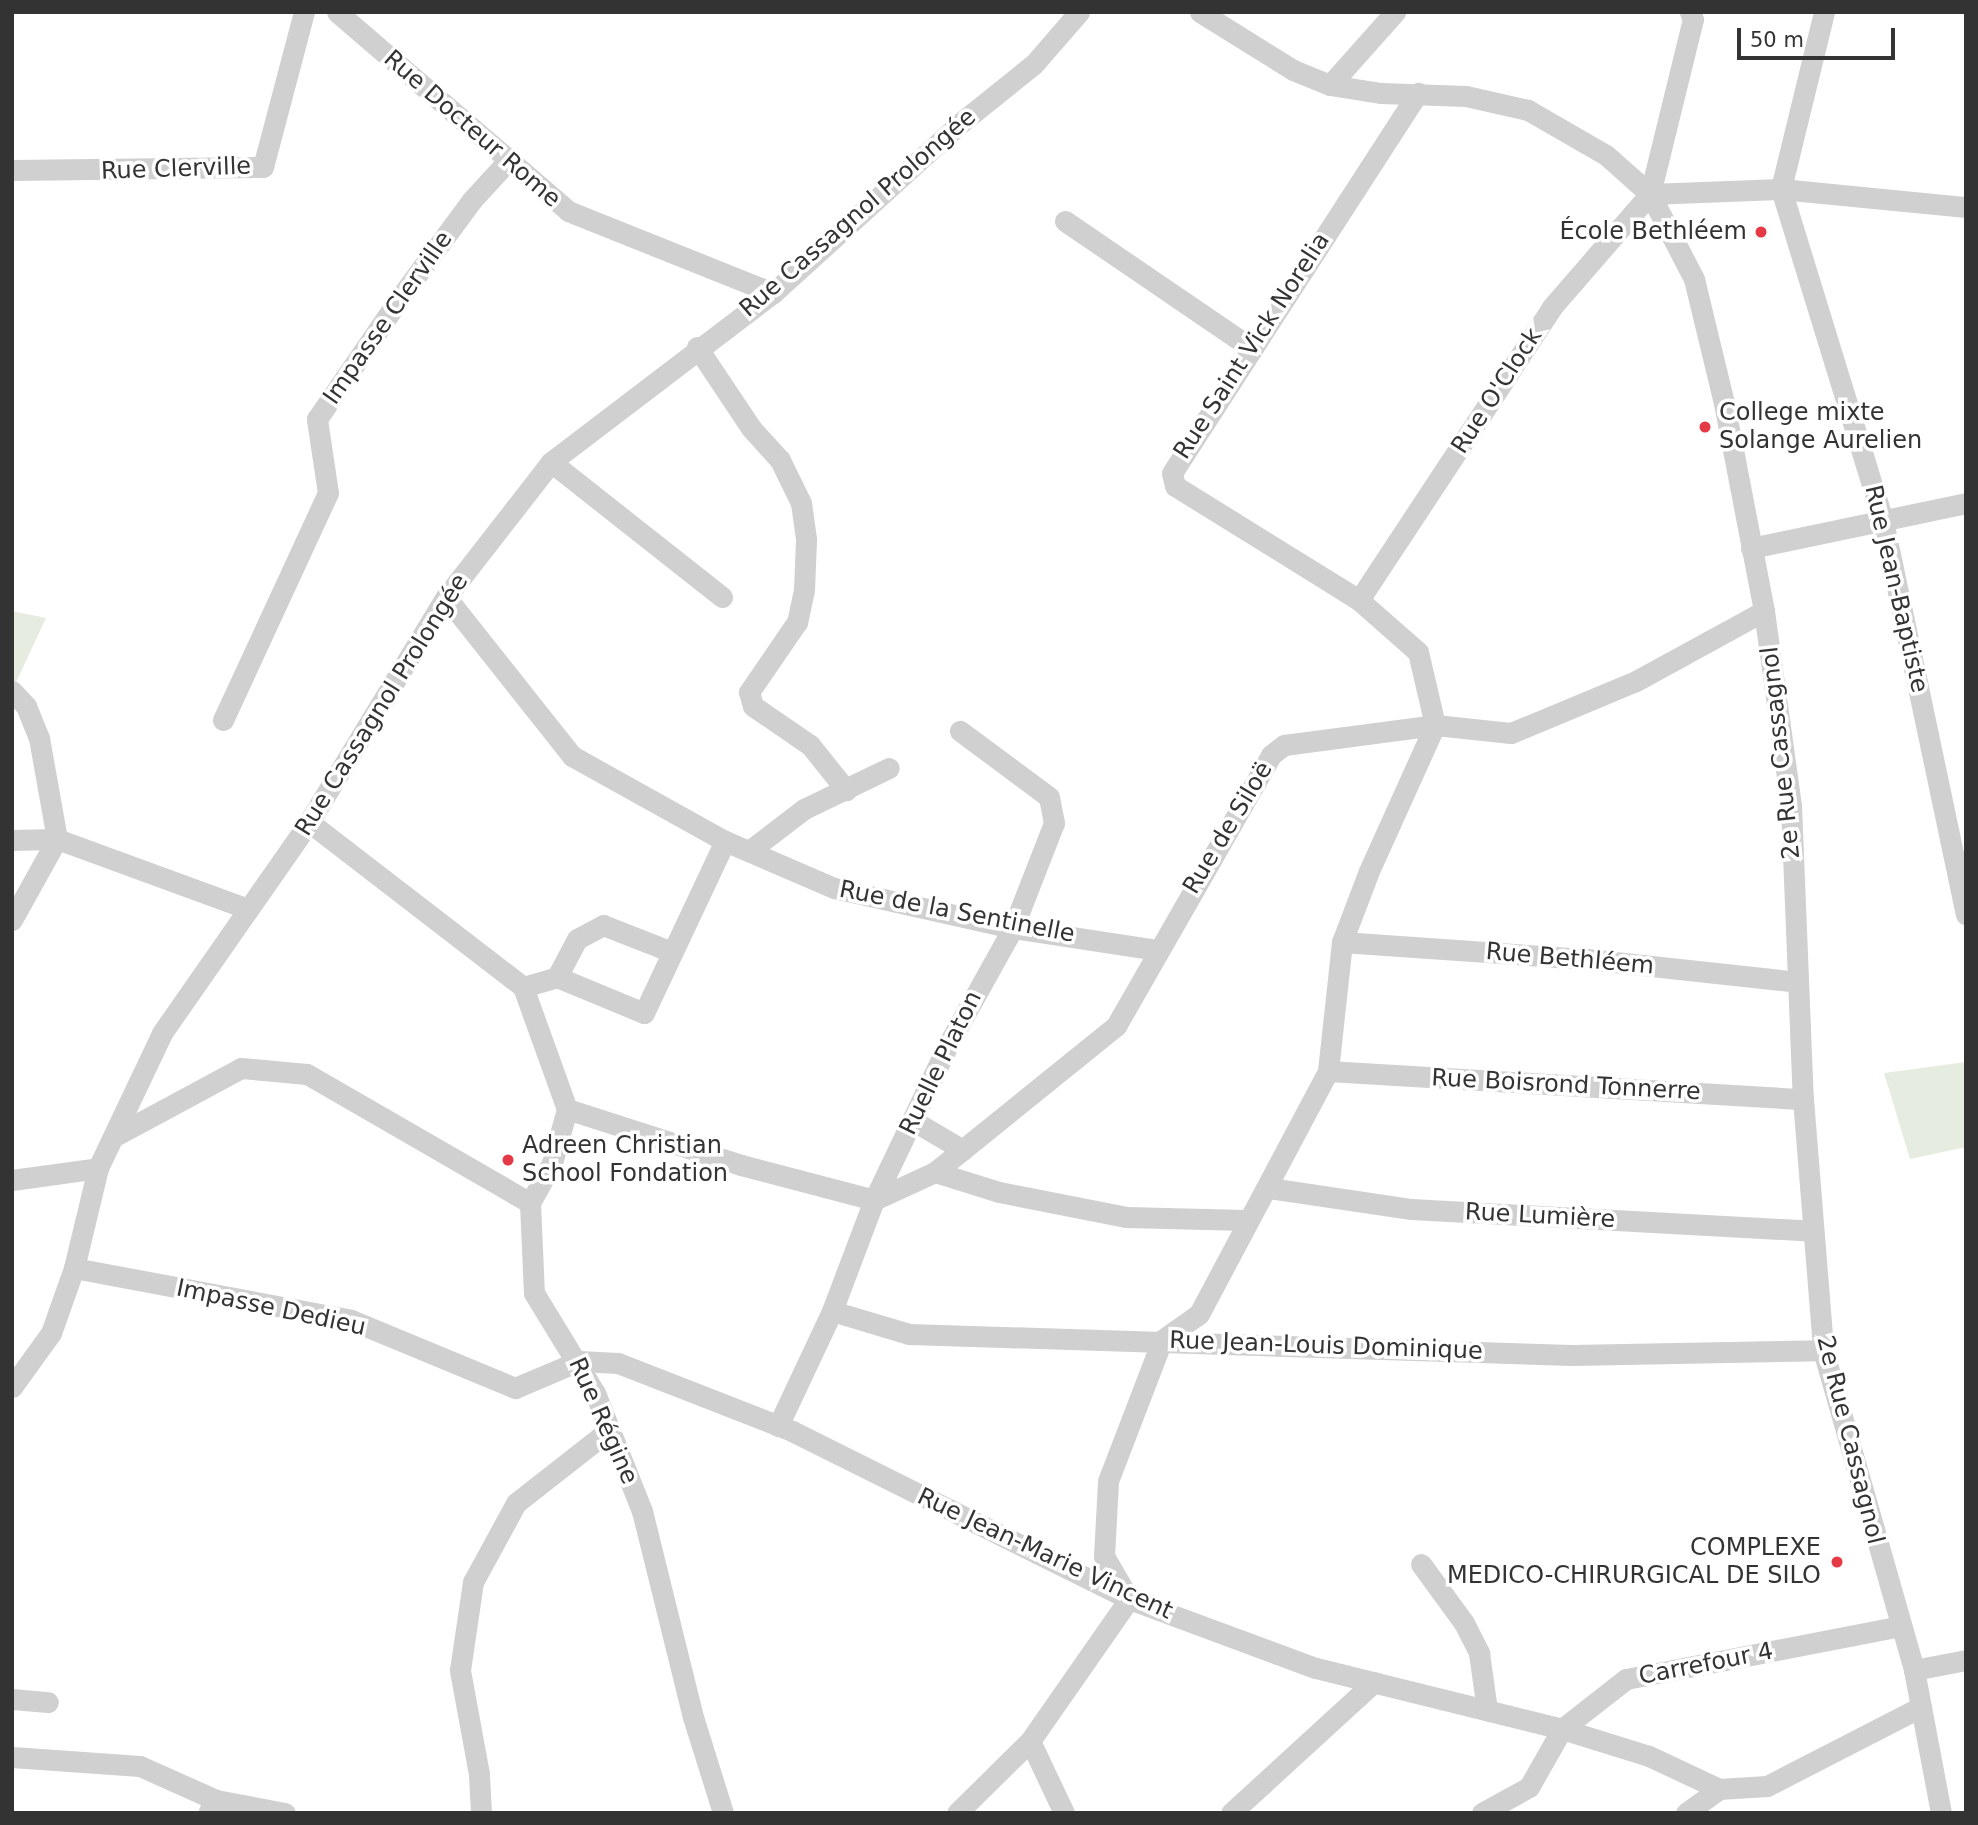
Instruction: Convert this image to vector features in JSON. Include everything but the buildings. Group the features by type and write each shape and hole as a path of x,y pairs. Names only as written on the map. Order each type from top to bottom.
{"street":[{"name":"Rue Clerville","path":"12,170 263,167 304,12"},
{"name":"Rue Docteur Rome","path":"337,12 507,162 568,211 773,293"},
{"name":"Rue Cassagnol Prolongée","path":"12,1387 51,1333 74,1268 98,1168 162,1032 309,822 446,597 551,462 697,347 773,293 958,125 1034,64 1079,12"},
{"name":"2e Rue Cassagnol","path":"1200,12 1293,70 1330,85 1466,96 1528,110 1606,155 1650,194 1694,279 1724,403 1764,611 1791,805 1803,1099 1823,1350 1914,1670 1941,1813"},
{"path":"1330,85 1395,12"},
{"path":"1690,12 1693,19 1650,194 1781,190 1966,207"},
{"path":"1781,190 1824,12"},
{"name":"Rue Saint Vick Norelia","path":"1418,93 1174,466 1175,486 1359,600 1418,652 1435,724"},
{"name":"Impasse Clerville","path":"223,720 328,493 317,419 425,264 507,162"},
{"name":"Rue Jean-Baptiste","path":"1781,190 1883,521 1966,914"},
{"name":"Rue O'Clock","path":"1359,600 1552,307 1650,194"},
{"path":"1065,221 1251,348"},
{"path":"697,347 751,428 780,460 800,503 806,553 797,622 748,692 753,706 810,745 846,790"},
{"path":"551,462 722,597"},
{"path":"1751,548 1966,503"},
{"name":"Rue de la Sentinelle","path":"446,597 572,756 725,841 834,888 1013,928 1156,950"},
{"name":"Rue de Siloë","path":"874,1200 935,1172 1116,1026 1156,950 1271,755 1284,745 1435,724 1511,733 1636,681 1764,611"},
{"path":"12,691 26,706 39,738 57,839 12,920"},
{"path":"957,1813 1030,1741 1129,1599 1104,1556 1108,1481 1162,1340 1199,1314 1246,1220 1269,1188 1328,1071 1342,942 1369,871 1435,724"},
{"name":"Ruelle Platon","path":"778,1426 832,1311 874,1200 982,980 1013,928 1054,823 1054,808 1049,797 960,731"},
{"path":"749,851 804,809 889,768"},
{"path":"113,1137 241,1068 307,1074 530,1203 552,1163 567,1109 523,987 309,822"},
{"path":"12,840 57,839 248,909"},
{"path":"523,987 557,977 644,1013 725,841"},
{"path":"557,977 577,939 603,925 672,951"},
{"name":"Rue Bethléem","path":"1342,942 1587,959 1798,982"},
{"name":"Rue Boisrond Tonnerre","path":"1328,1071 1803,1099"},
{"path":"567,1109 741,1165 874,1200"},
{"path":"912,1120 963,1150"},
{"path":"12,1180 98,1168"},
{"path":"935,1172 999,1192 1126,1217 1246,1220"},
{"name":"Rue Lumière","path":"1269,1188 1411,1209 1812,1231"},
{"name":"Rue Régine","path":"530,1203 534,1293 579,1361 642,1511 693,1717 723,1813"},
{"name":"Impasse Dedieu","path":"74,1268 351,1320 514,1388 579,1361"},
{"name":"Rue Jean-Louis Dominique","path":"832,1311 909,1334 1572,1355 1823,1350"},
{"name":"Rue Jean-Marie Vincent","path":"579,1361 618,1363 778,1426 1129,1599 1316,1668 1562,1729 1649,1756 1719,1789"},
{"path":"481,1813 479,1774 460,1670 473,1583 516,1503 609,1430"},
{"path":"1421,1564 1464,1623 1479,1653 1487,1710"},
{"name":"Carrefour 4","path":"1482,1813 1529,1787 1562,1729 1626,1679 1901,1626"},
{"path":"1914,1670 1966,1660"},
{"path":"1231,1813 1374,1682"},
{"path":"12,1699 48,1702"},
{"path":"1686,1813 1719,1789 1767,1786 1921,1707"},
{"path":"1030,1741 1065,1813"},
{"path":"12,1757 140,1766 212,1807 285,1813"}],"shaded area":[{"path":"12,611 46,618 12,691"},
{"path":"1966,1062 1966,1147 1910,1159 1884,1073"}],"place":[{"name":"École Bethléem","path":"1761,232"},
{"name":"College mixte Solange Aurelien","path":"1705,427"},
{"name":"Adreen Christian School Fondation","path":"508,1160"},
{"name":"COMPLEXE MEDICO-CHIRURGICAL DE SILO","path":"1837,1562"}]}
